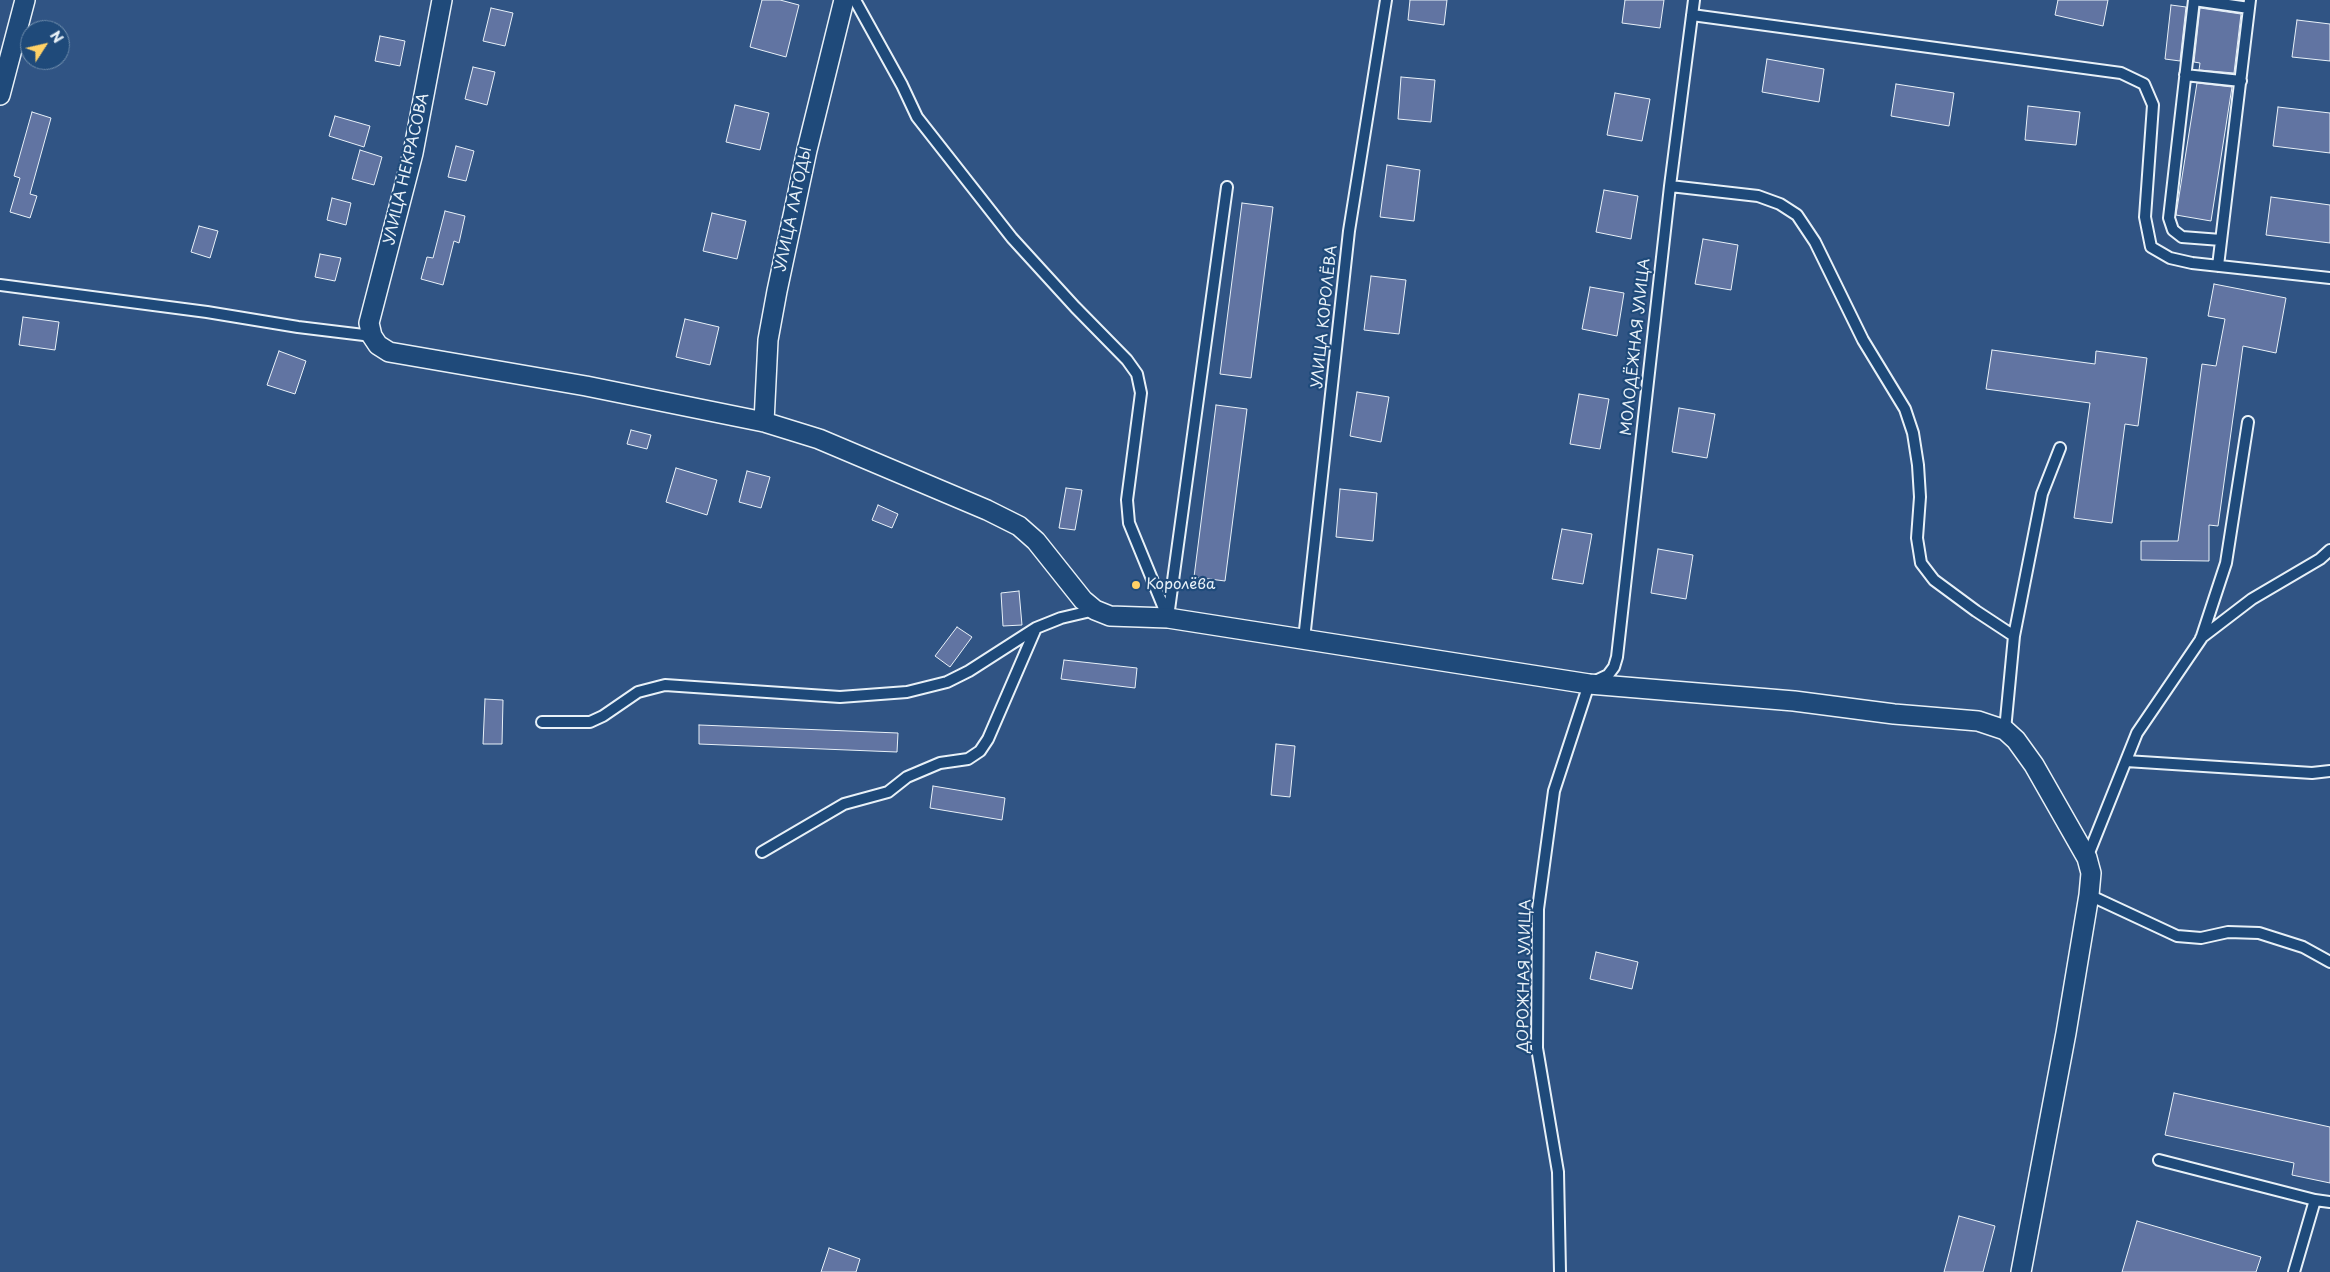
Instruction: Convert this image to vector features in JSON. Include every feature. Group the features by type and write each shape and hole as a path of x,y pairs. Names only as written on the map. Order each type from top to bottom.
{"street":[{"path":"0,95 25,0"},
{"name":"УЛИЦА НЕКРАСОВА","path":"372,336 369,323 372,306 394,232 413,153 442,0"},
{"name":"УЛИЦА ЛАГОДЫ","path":"764,422 768,340 777,291 807,150 844,0"},
{"path":"372,336 378,345 390,352 401,355 586,386 764,422 819,439 987,510 1018,526 1036,540 1083,600 1095,610 1110,616 1168,618 1589,684 1794,701 1894,714 1978,721 2005,730 2016,740 2034,765 2087,858 2091,872 2089,895 2021,1272"}],"lane":[{"path":"854,0 902,84 917,117 1012,238 1074,308 1127,360 1137,374 1141,393 1127,500 1129,523 1168,618"},
{"name":"УЛИЦА КОРОЛЁВА","path":"1304,639 1349,231 1386,0"},
{"name":"МОЛОДЁЖНАЯ УЛИЦА","path":"1589,684 1608,674 1614,667 1617,657 1670,186 1694,0"},
{"path":"2218,266 2250,4 2194,0 2169,218 2173,230 2182,237 2221,240"},
{"path":"1692,15 2121,73 2144,84 2153,105 2145,217 2151,247 2170,258 2218,266 2330,278"},
{"path":"2185,75 2240,80"},
{"path":"1670,186 1758,196 1780,204 1797,214 1815,242 1863,340 1905,409 1913,432 1918,465 1920,497 1918,538 1921,563 1934,580 2014,636"},
{"path":"1168,618 1227,187"},
{"path":"0,285 372,336"},
{"path":"2087,858 2137,733 2201,639 2226,563 2248,422"},
{"path":"2005,730 2014,636 2042,494 2060,448"},
{"path":"2201,639 2252,598 2320,559 2330,550"},
{"path":"542,722 590,722 603,716 638,692 665,685 840,697 907,692 947,682 1036,628 1061,618 1095,610"},
{"path":"762,852 844,804 888,792 907,777 940,764 968,759 980,751 988,739 1036,628"},
{"name":"ДОРОЖНАЯ УЛИЦА","path":"1560,1272 1558,1172 1537,1048 1538,909 1554,792 1589,684"},
{"path":"2126,760 2312,773 2330,771"},
{"path":"2089,895 2177,936 2201,938 2228,932 2259,933 2303,947 2330,962"},
{"path":"2160,1160 2315,1200 2330,1202"},
{"path":"2294,1272 2315,1200"}],"building":[{"path":"762,0 780,0 799,5 786,57 750,47"},
{"path":"1410,0 1447,0 1444,25 1408,20"},
{"path":"1625,0 1664,0 1660,28 1622,23"},
{"path":"2058,0 2108,0 2103,26 2055,15"},
{"path":"2171,5 2186,7 2180,61 2165,59"},
{"path":"491,8 513,13 505,46 483,41"},
{"path":"2200,8 2241,14 2234,73 2199,70 2200,63 2194,62"},
{"path":"2297,20 2330,24 2330,61 2292,57"},
{"path":"380,36 405,41 400,66 375,61"},
{"path":"1767,59 1824,69 1819,102 1762,92"},
{"path":"473,67 495,72 487,105 465,99"},
{"path":"1401,77 1435,80 1431,122 1398,119"},
{"path":"2197,83 2232,87 2211,221 2176,215"},
{"path":"1896,84 1954,93 1949,126 1891,116"},
{"path":"1615,93 1650,99 1642,141 1607,135"},
{"path":"735,105 769,113 760,150 726,142"},
{"path":"2028,106 2080,112 2076,145 2025,140"},
{"path":"2278,107 2330,113 2330,153 2273,146"},
{"path":"32,112 51,118 30,194 37,196 30,218 10,212 20,178 14,176"},
{"path":"335,116 370,126 364,147 329,136"},
{"path":"456,146 474,151 466,181 448,177"},
{"path":"360,150 382,157 374,185 352,179"},
{"path":"1387,165 1420,170 1414,221 1380,217"},
{"path":"1604,190 1638,196 1631,239 1596,232"},
{"path":"2271,197 2330,205 2330,243 2266,235"},
{"path":"332,198 351,203 346,225 327,220"},
{"path":"1242,203 1273,207 1251,378 1220,374"},
{"path":"445,211 465,216 459,243 454,241 443,285 421,279 427,257 433,258"},
{"path":"712,213 746,221 737,259 703,251"},
{"path":"199,226 218,231 210,258 191,252"},
{"path":"1703,239 1738,245 1731,290 1695,284"},
{"path":"320,254 341,258 335,281 315,277"},
{"path":"1371,276 1406,280 1399,334 1364,330"},
{"path":"2214,284 2286,298 2276,353 2243,346 2218,526 2209,525 2209,561 2141,560 2141,541 2178,541 2202,364 2216,366 2225,319 2208,316"},
{"path":"1590,287 1624,293 1617,336 1582,329"},
{"path":"23,317 59,322 55,350 19,345"},
{"path":"685,319 719,327 710,365 676,357"},
{"path":"1992,350 2095,364 2096,351 2147,358 2138,426 2125,424 2112,523 2074,518 2090,403 1986,389"},
{"path":"279,351 306,361 295,394 267,385"},
{"path":"1357,392 1389,397 1381,442 1350,436"},
{"path":"1579,394 1609,399 1600,449 1570,444"},
{"path":"1216,405 1247,409 1225,581 1194,577"},
{"path":"1679,408 1715,414 1707,458 1672,452"},
{"path":"631,430 651,435 647,449 627,444"},
{"path":"676,468 717,480 707,515 666,502"},
{"path":"747,471 770,477 761,508 739,502"},
{"path":"1066,488 1082,490 1075,530 1059,528"},
{"path":"1340,489 1377,493 1373,541 1336,537"},
{"path":"878,505 898,514 892,528 872,520"},
{"path":"1562,529 1592,534 1583,584 1552,579"},
{"path":"1658,549 1693,555 1686,599 1651,593"},
{"path":"1019,591 1022,625 1003,626 1001,593"},
{"path":"957,627 972,637 950,667 935,656"},
{"path":"1064,660 1137,668 1135,688 1061,679"},
{"path":"485,699 503,700 502,744 483,744"},
{"path":"699,725 898,733 897,752 699,744"},
{"path":"1276,744 1295,746 1290,797 1271,795"},
{"path":"933,786 1005,798 1002,820 930,808"},
{"path":"1596,952 1638,962 1632,989 1590,979"},
{"path":"2174,1093 2330,1127 2330,1183 2292,1175 2294,1163 2165,1135"},
{"path":"1959,1216 1995,1226 1983,1272 1944,1272"},
{"path":"2137,1221 2261,1257 2256,1272 2122,1272"},
{"path":"829,1248 860,1259 856,1272 821,1272"}],"place":[{"name":"Королёва","path":"1136,585"}]}
